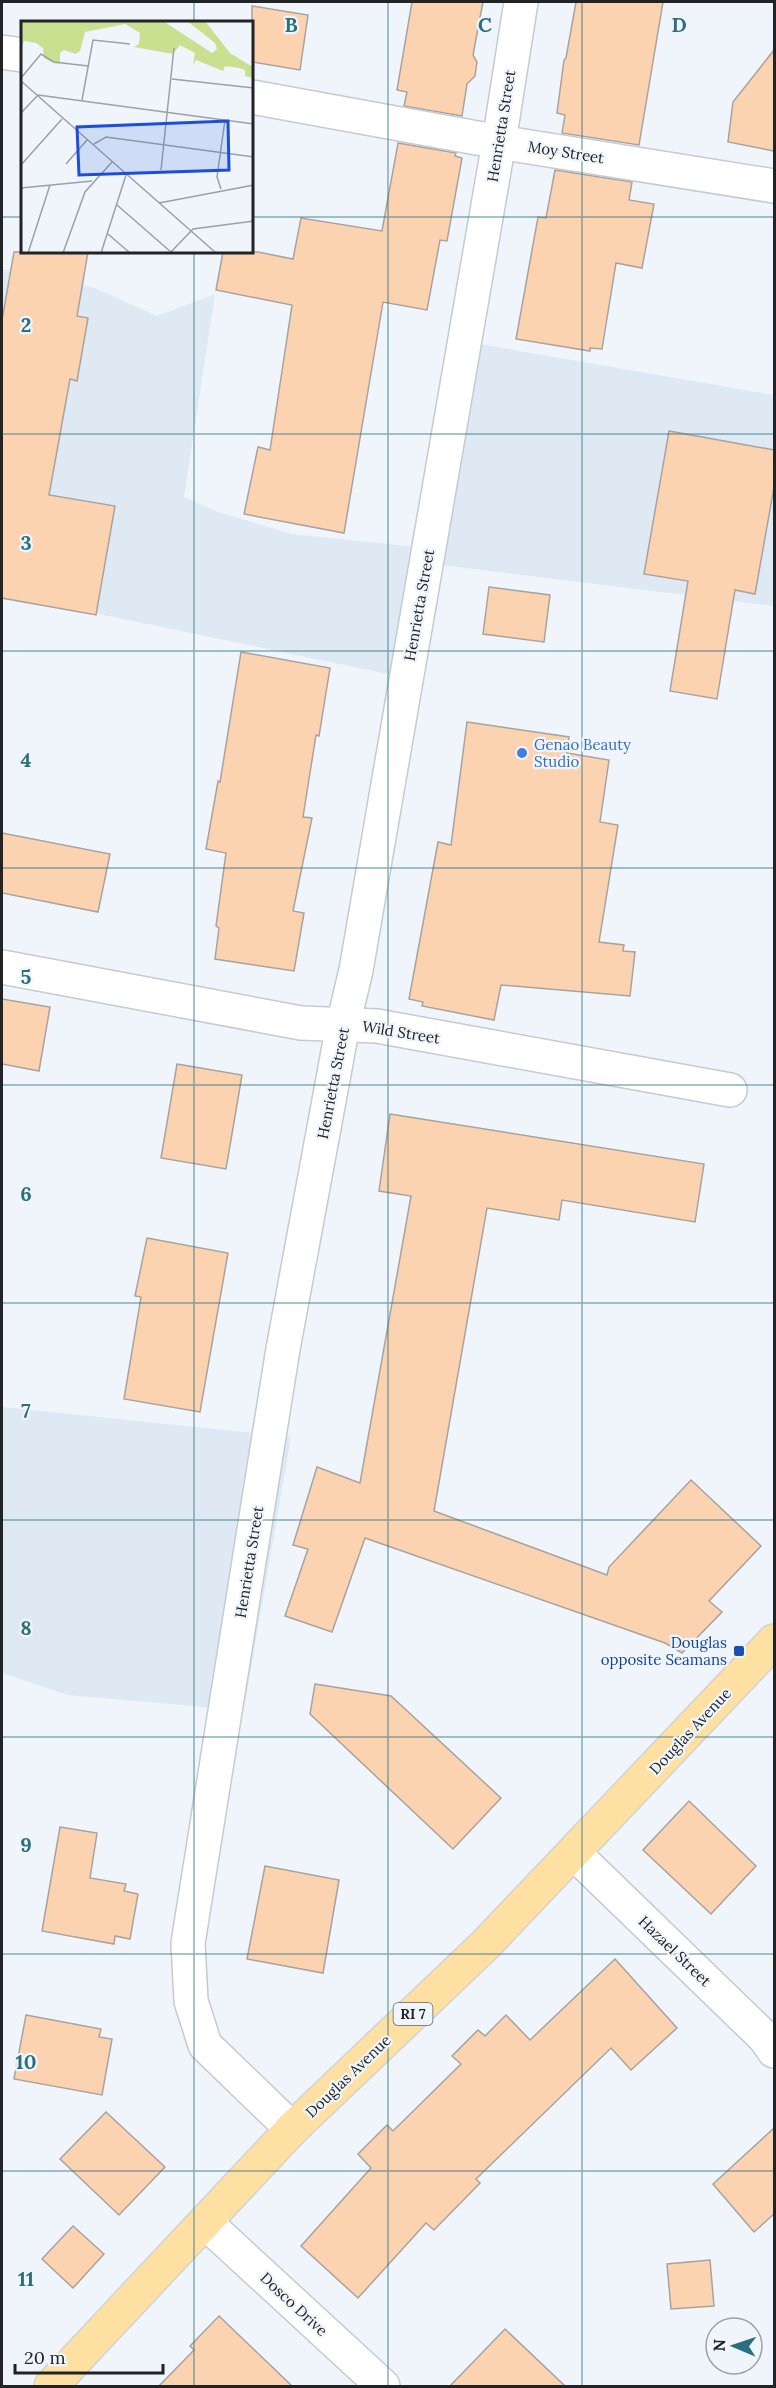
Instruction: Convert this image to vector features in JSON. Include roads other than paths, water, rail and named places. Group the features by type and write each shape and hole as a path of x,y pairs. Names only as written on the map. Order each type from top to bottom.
{"main road":[{"name":"Douglas Avenue","path":"51,2386 292,2129 486,1944 774,1641"}],"street":[{"name":"Henrietta Street","path":"292,2129 205,2045 191,2001 188,1943 283,1349 343,1025 358,958 499,142 521,2"},
{"path":"2,52 21,55"},
{"name":"Moy Street","path":"254,97 499,142 774,186"},
{"name":"Wild Street","path":"2,967 301,1023 377,1026 730,1090"},
{"name":"Hazael Street","path":"574,1853 765,2038 774,2051"},
{"name":"Dosco Drive","path":"205,2222 383,2386"}],"place":[{"name":"Genao Beauty Studio","path":"522,753"},
{"name":"Douglas opposite Seamans","path":"739,1651"}]}
